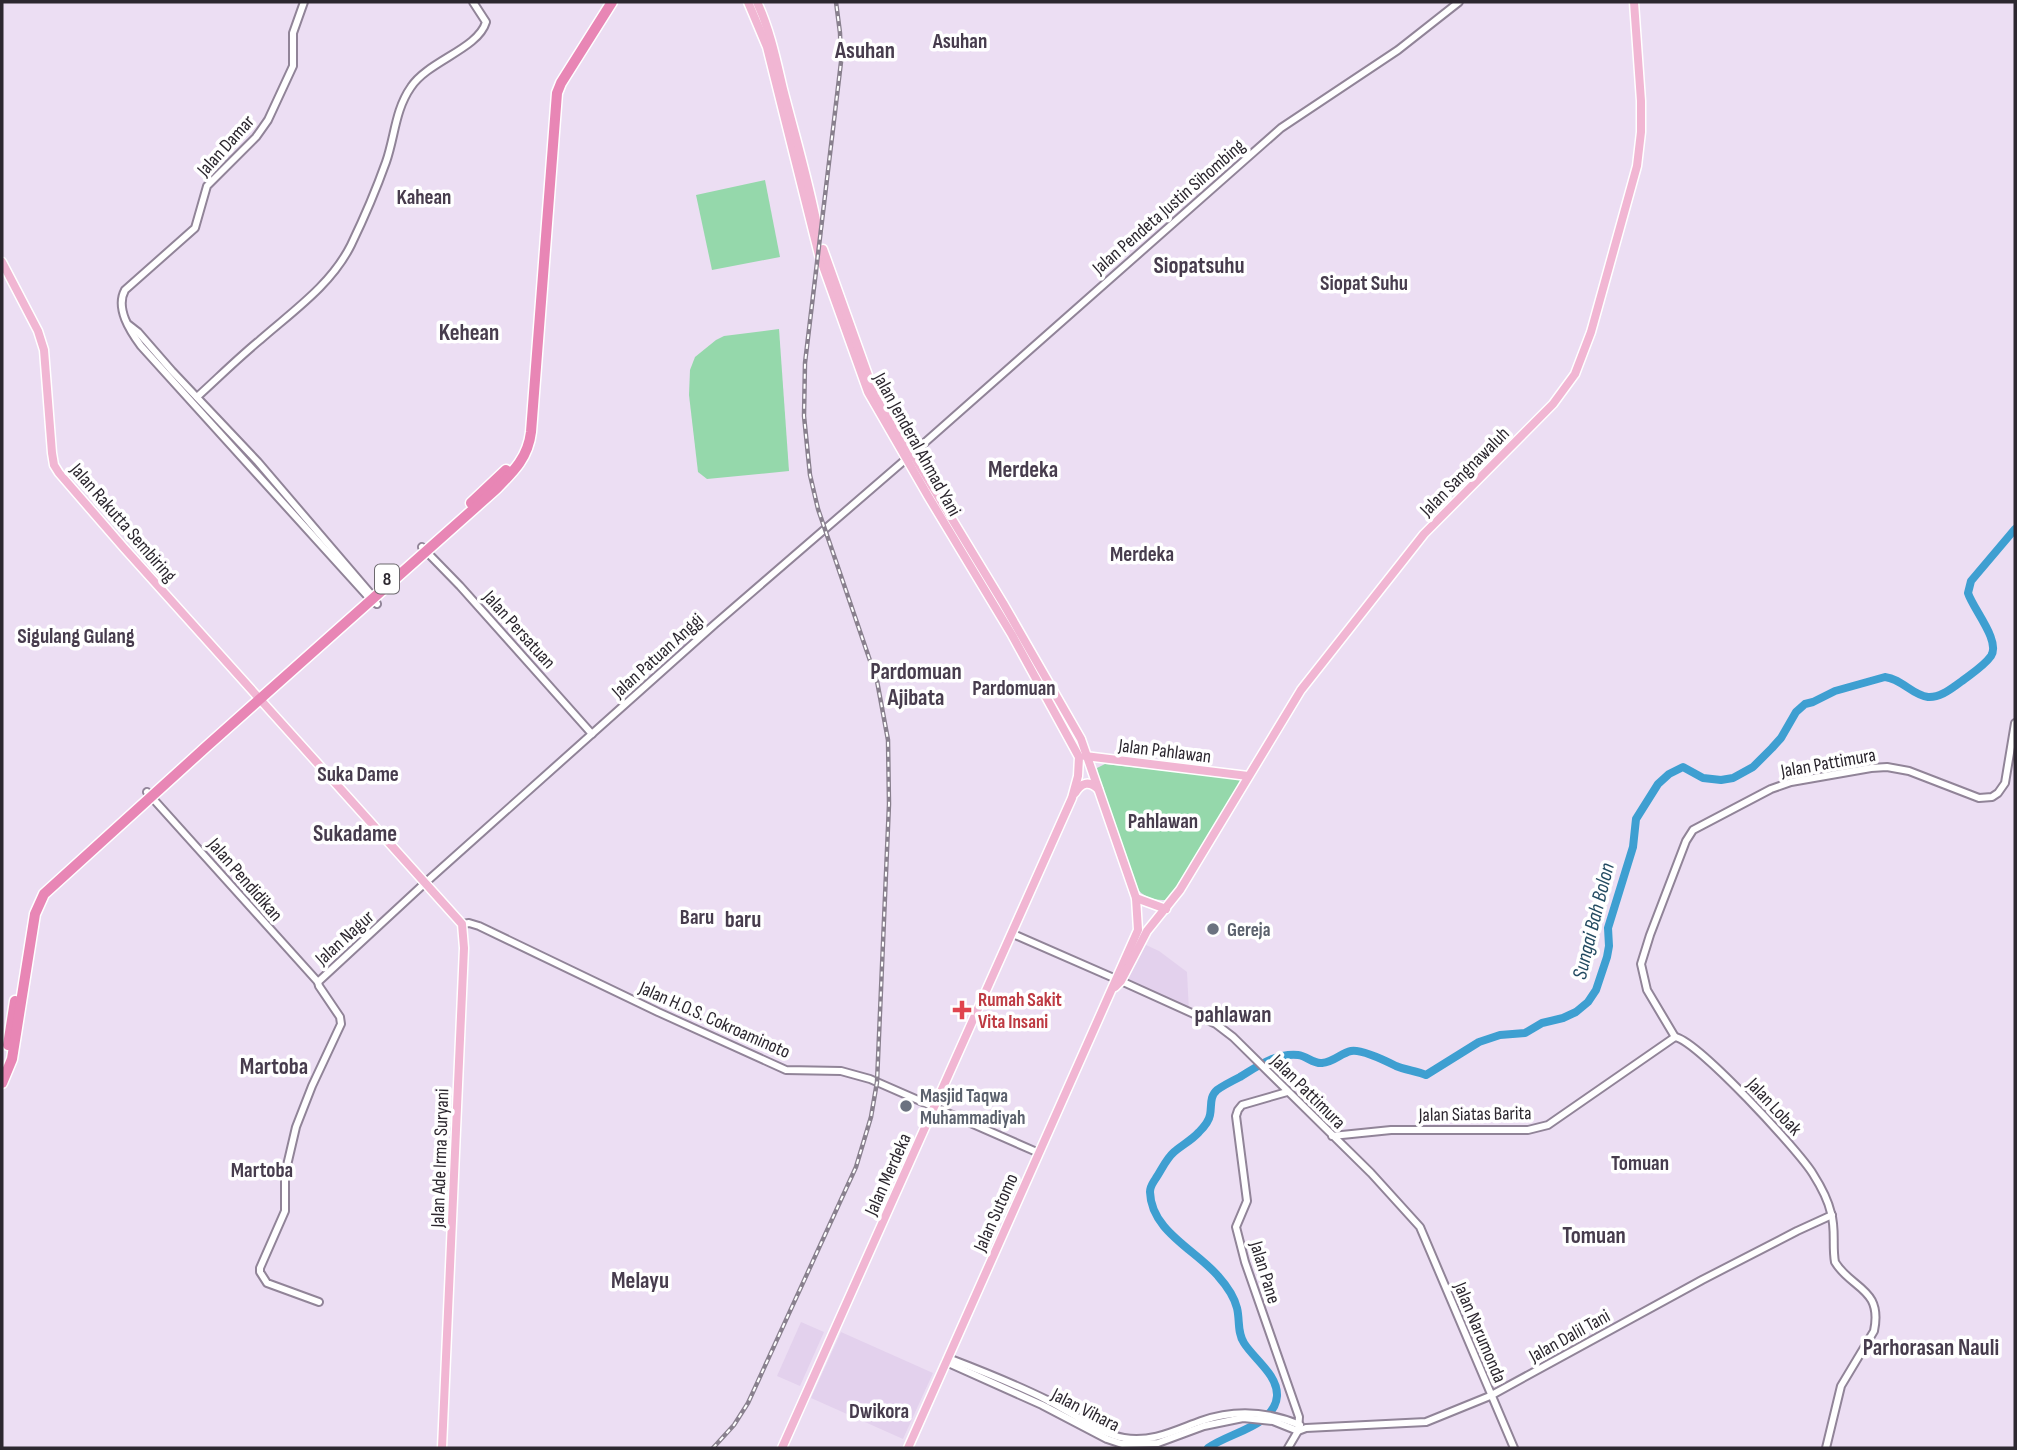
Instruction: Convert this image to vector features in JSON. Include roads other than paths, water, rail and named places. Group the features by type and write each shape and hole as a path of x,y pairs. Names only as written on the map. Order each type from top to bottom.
{"highway":[{"name":"8","path":"2,1069 30,913 41,890 424,549 516,459 523,445 549,105 555,84 605,2"},
{"name":"8","path":"424,549 495,490 521,464 527,452 531,432 557,93 612,2"},
{"name":"8","path":"2,1083 12,1059 39,903 44,894 149,794"}],"main road":[{"name":"Jalan Jenderal Ahmad Yani","path":"748,2 763,26"},
{"name":"Jalan Jenderal Ahmad Yani","path":"757,2 767,47 810,189 821,244 866,381 1049,692 1081,739 1083,756"},
{"name":"Jalan Sangnawaluh","path":"1147,931 1180,890 1301,690 1417,543 1481,474 1553,404 1575,374 1591,332 1637,166 1641,101 1634,2"},
{"name":"Jalan Rakutta Sembiring","path":"2,261 42,342 54,466 124,548 425,883"},
{"name":"Jalan Pahlawan","path":"1083,756 1248,776"},
{"name":"Jalan Sutomo","path":"1083,756 1101,793 1136,898 1138,930 1118,980"},
{"name":"Jalan Merdeka","path":"783,1446 1013,934 1072,798 1083,756"},
{"path":"1072,798 1081,784 1086,783 1095,786 1101,793"},
{"path":"425,883 462,924"},
{"path":"1136,898 1166,909"},
{"name":"Jalan Ade Irma Suryani","path":"442,1448 464,948 462,924"},
{"name":"Jalan Sutomo","path":"908,1448 1113,989 1147,931"}],"street":[{"name":"Jalan Damar","path":"304,2 293,33 292,66 268,120 256,137 208,186 195,228 125,290 121,306 133,336 141,346 371,597"},
{"path":"197,397 312,295 334,270 350,246 366,211 386,160 398,110 412,84 423,72 473,41 484,27 486,22 473,2"},
{"name":"Jalan Pendeta Justin Sihombing","path":"909,456 1281,128 1398,50 1459,2"},
{"name":"Jalan Damar","path":"128,324 258,462 293,509"},
{"name":"Jalan Patuan Anggi","path":"425,883 909,456"},
{"name":"Jalan Persatuan","path":"424,549 592,734"},
{"name":"Jalan Pattimura","path":"1675,1037 1647,990 1641,964 1683,848 1693,831 1747,801 1781,786 1871,768 1909,771 1975,798 1992,797 2003,789 2015,723"},
{"name":"Jalan Pendidikan","path":"149,794 318,982"},
{"name":"Jalan Nagur","path":"319,1302 270,1285 265,1282 260,1272 285,1211 285,1174 296,1127 341,1024 340,1017 318,986 318,982 425,883"},
{"name":"Jalan H.O.S. Cokroaminoto","path":"462,924 479,926 786,1070 841,1071 859,1075 1039,1153"},
{"name":"Jalan Pattimura","path":"1013,934 1216,1024 1233,1037 1371,1173 1420,1227"},
{"name":"Jalan Siatas Barita","path":"1332,1136 1391,1130 1541,1128 1675,1037"},
{"name":"Jalan Lobak","path":"1675,1037 1684,1039 1722,1073 1794,1149 1813,1174 1832,1215"},
{"name":"Jalan Pane","path":"1287,1092 1242,1105 1238,1110 1247,1201 1236,1227 1245,1262 1295,1401 1301,1428"},
{"path":"1826,1448 1841,1386 1874,1331 1876,1323 1875,1307 1863,1290 1835,1262 1832,1215"},
{"name":"Jalan Dalil Tani","path":"1301,1428 1426,1422 1490,1396 1717,1273 1832,1215"},
{"name":"Jalan Narumonda","path":"1420,1227 1514,1448"},
{"name":"Jalan Vihara","path":"947,1360 1045,1399 1114,1439 1158,1441 1216,1417 1242,1412 1274,1418 1301,1428"},
{"path":"1288,1448 1301,1428"},
{"path":"783,1446 793,1448"}],"waterway":[{"name":"Sungai Bah Bolon","path":"1208,1448 1260,1422 1274,1406 1277,1396 1270,1374 1242,1339 1237,1308 1229,1291 1209,1267 1166,1229 1152,1206 1152,1185 1171,1155 1206,1124 1214,1093 1267,1061 1290,1055 1322,1063 1355,1051 1426,1075 1479,1042 1500,1035 1525,1033 1542,1023 1576,1012 1588,1002 1596,990 1607,957 1608,928 1633,847 1636,819 1658,784 1683,767 1703,778 1733,778 1753,767 1772,748 1796,712 1805,704 1835,691 1885,677 1922,696 1933,697 1962,681 1985,663 1993,650 1989,634 1968,593 1971,581 2015,529"}],"railway":[{"path":"713,1448 734,1425 748,1403 856,1167 871,1117 877,1082 889,804 888,740 877,681 818,509 810,475 804,416 805,363 841,62 836,2"}],"place":[{"name":"Gereja","path":"1213,929"},
{"name":"Rumah Sakit Vita Insani","path":"962,1010"},
{"name":"Masjid Taqwa Muhammadiyah","path":"906,1106"}],"district":[{"name":"Asuhan","path":"960,41"},
{"name":"Asuhan","path":"865,50"},
{"name":"Kahean","path":"424,197"},
{"name":"Siopatsuhu","path":"1199,265"},
{"name":"Siopat Suhu","path":"1364,283"},
{"name":"Kehean","path":"469,332"},
{"name":"Merdeka","path":"1023,469"},
{"name":"Merdeka","path":"1142,554"},
{"name":"Sigulang Gulang","path":"76,636"},
{"name":"Pardomuan Ajibata","path":"916,684"},
{"name":"Pardomuan","path":"1014,688"},
{"name":"Suka Dame","path":"358,774"},
{"name":"Pahlawan","path":"1163,821"},
{"name":"Sukadame","path":"355,833"},
{"name":"Baru","path":"697,917"},
{"name":"baru","path":"743,919"},
{"name":"pahlawan","path":"1233,1014"},
{"name":"Martoba","path":"274,1066"},
{"name":"Tomuan","path":"1640,1163"},
{"name":"Martoba","path":"262,1170"},
{"name":"Tomuan","path":"1594,1235"},
{"name":"Melayu","path":"640,1280"},
{"name":"Parhorasan Nauli","path":"1931,1347"},
{"name":"Dwikora","path":"879,1411"}]}
